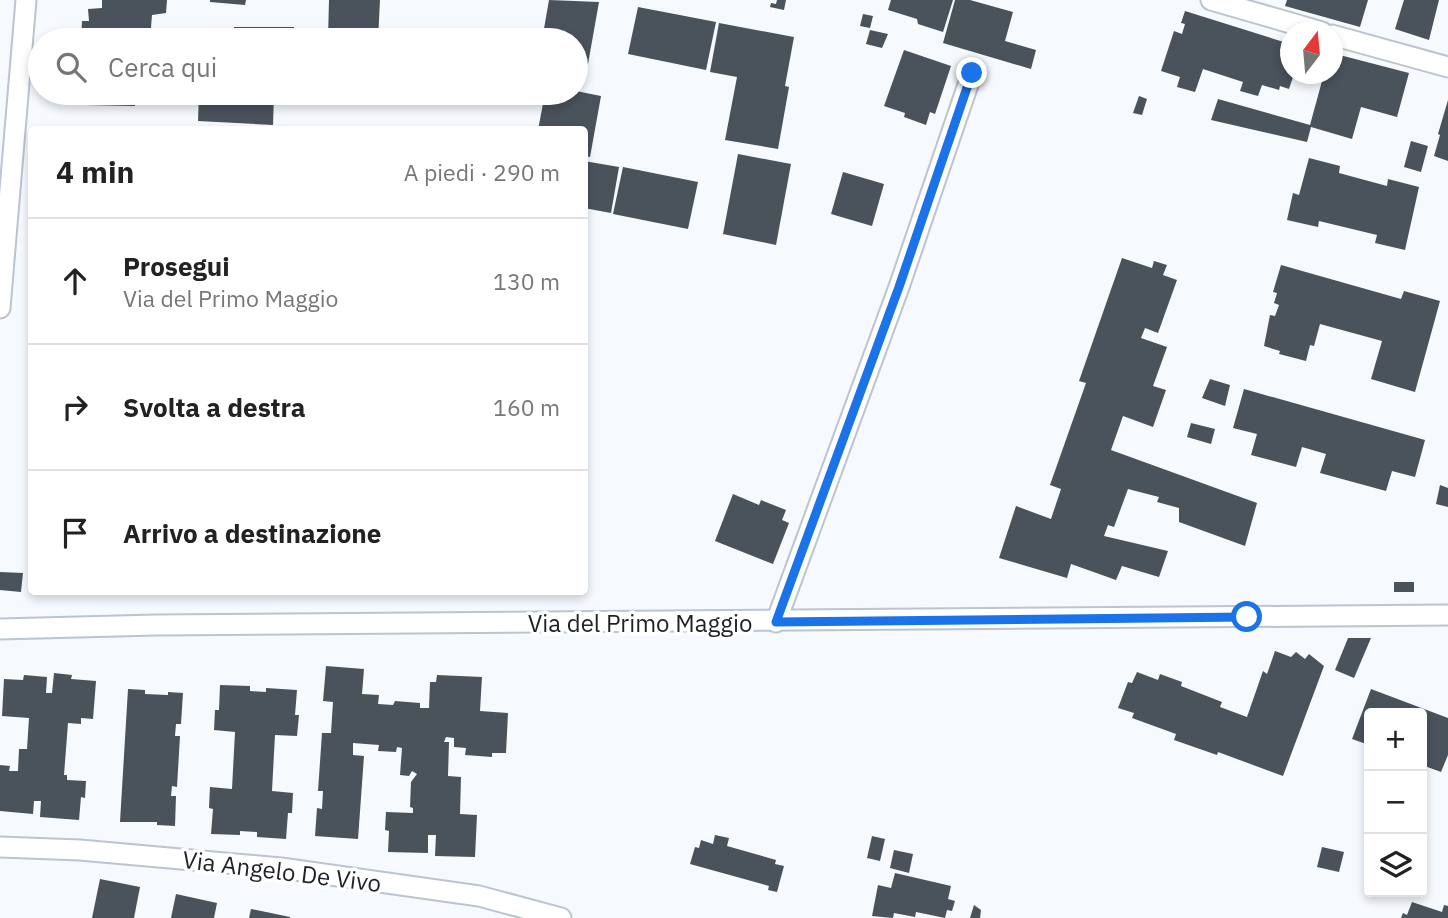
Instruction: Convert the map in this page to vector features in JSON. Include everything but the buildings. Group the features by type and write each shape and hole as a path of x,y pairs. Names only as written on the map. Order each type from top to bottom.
{"street":[{"path":"0,309 26,0"},
{"path":"1211,0 1284,21"},
{"path":"1343,37 1448,67"},
{"path":"776,622 899,287 972,73"},
{"name":"Via del Primo Maggio","path":"0,629 156,625 1448,615"},
{"name":"Via Angelo De Vivo","path":"0,847 80,850 281,868 479,896 561,918"}],"route":[{"path":"972,73 899,287 776,622 1247,617"}]}
